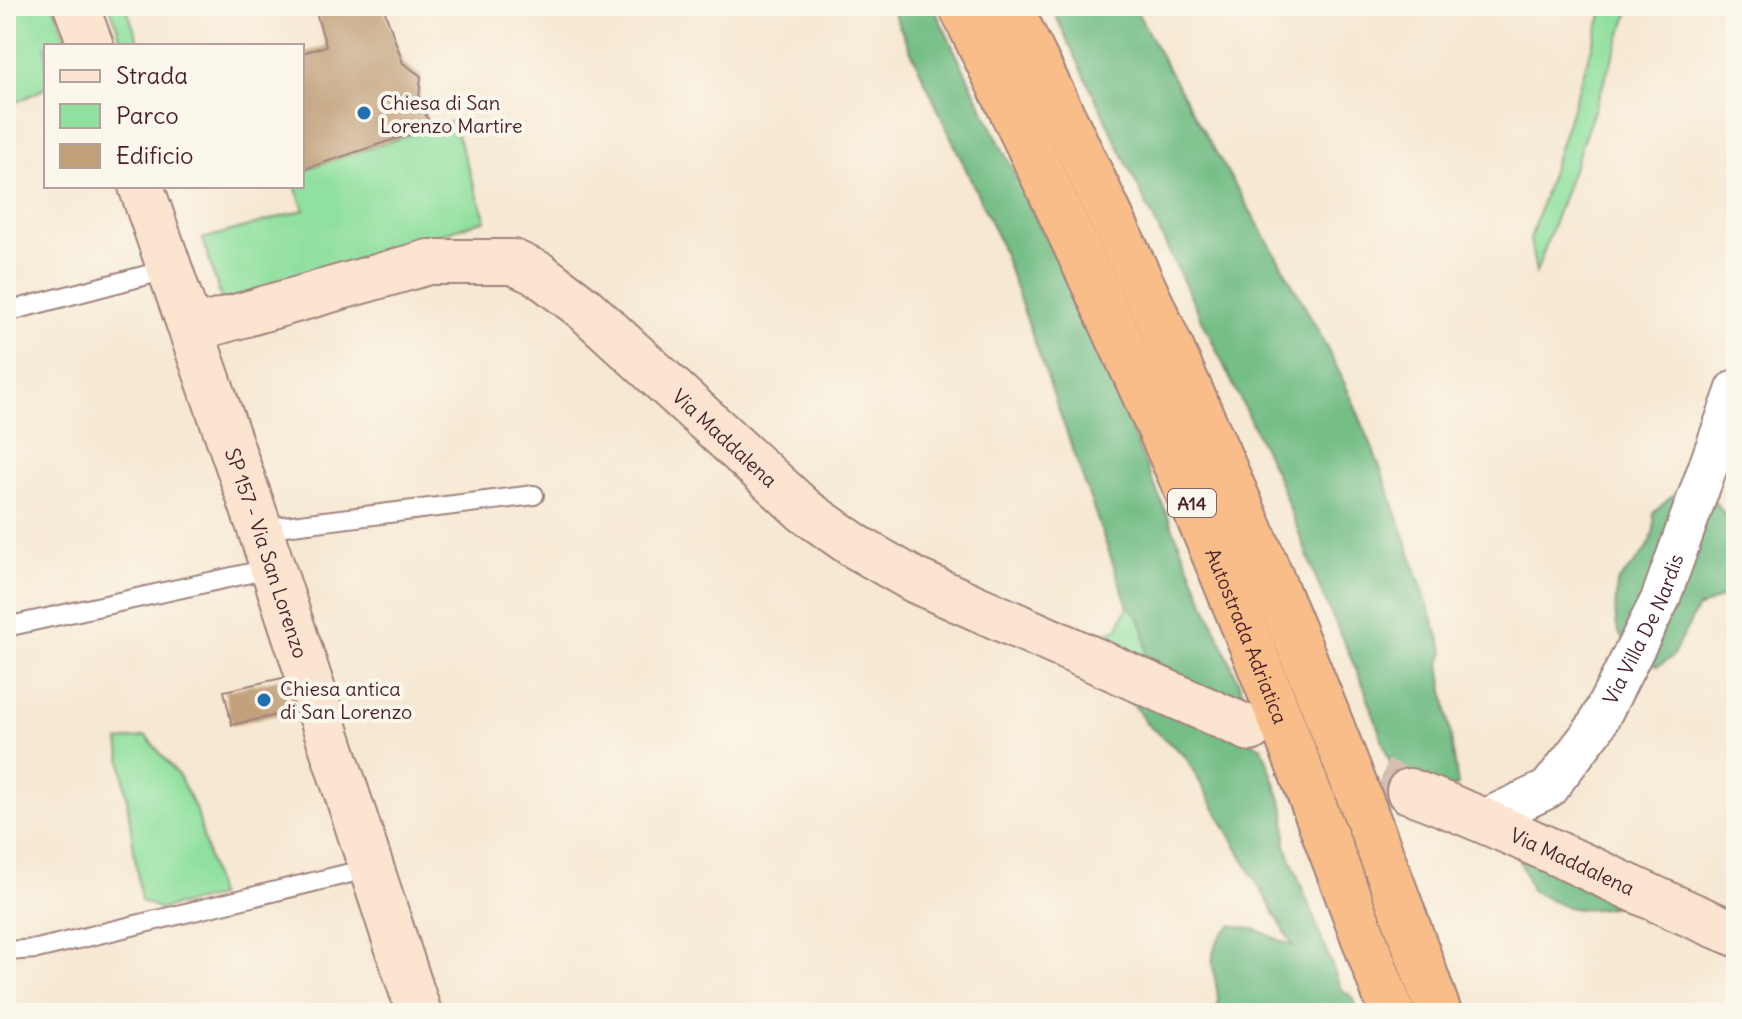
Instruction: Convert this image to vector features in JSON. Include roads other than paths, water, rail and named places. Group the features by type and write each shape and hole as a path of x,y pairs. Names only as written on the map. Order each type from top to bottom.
{"highway":[{"name":"Autostrada Adriatica","path":"961,6 1066,223 1197,514 1262,672 1392,1013"},
{"name":"Autostrada Adriatica","path":"1009,6 1159,321 1236,498 1306,665 1439,1013"}],"street":[{"path":"76,6 90,44"},
{"name":"SP 157 - Via San Lorenzo","path":"142,188 267,549 419,1013"},
{"name":"Via Maddalena","path":"193,329 429,262 485,259 513,262 539,274 584,308 805,511 855,546 916,581 1250,729"},
{"name":"Via Villa De Nardis","path":"1484,819 1548,789 1595,728 1660,600 1736,389"},
{"name":"Via Maddalena","path":"1409,791 1484,819 1639,894 1736,934"}],"lane":[{"path":"6,312 170,268"},
{"path":"6,627 267,549 534,495"},
{"path":"6,951 37,949 371,868"}],"tunnel":[{"path":"1319,756 1409,791"}],"place":[{"name":"Chiesa di San Lorenzo Martire","path":"364,113"},
{"name":"Chiesa antica di San Lorenzo","path":"264,700"}]}
